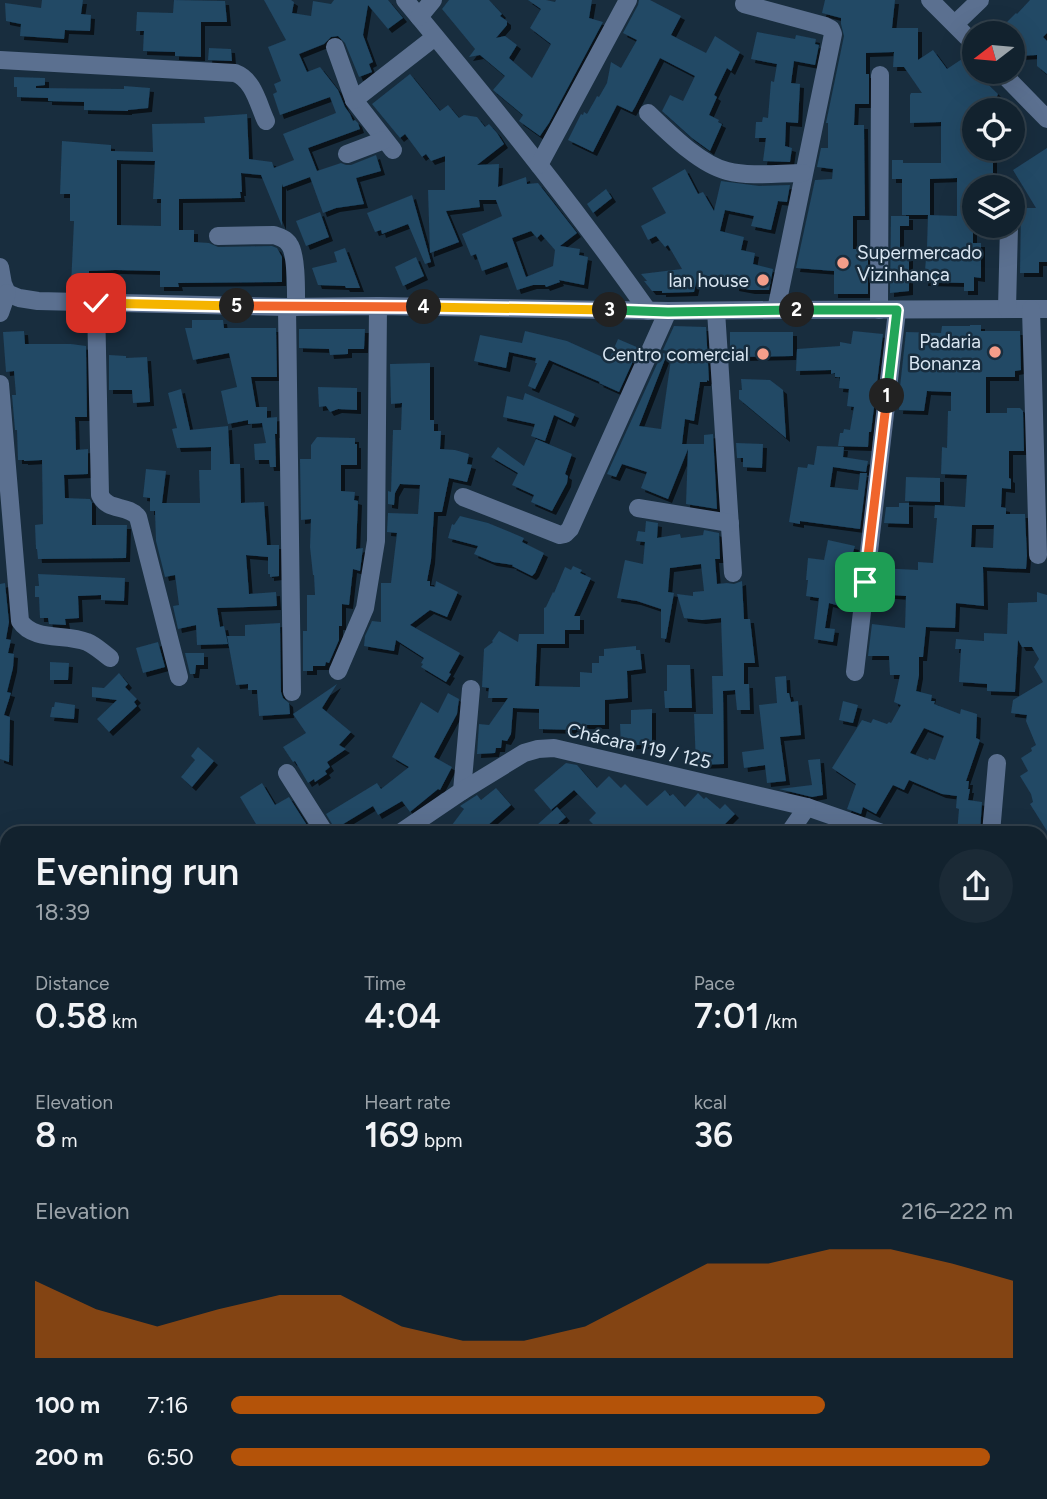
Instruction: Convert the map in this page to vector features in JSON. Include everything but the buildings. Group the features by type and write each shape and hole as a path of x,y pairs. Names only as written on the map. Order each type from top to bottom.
{"street":[{"path":"405,0 540,165 648,311"},
{"path":"419,17 433,0"},
{"path":"540,165 628,0"},
{"path":"930,0 962,31"},
{"path":"955,24 980,0"},
{"path":"744,4 825,26 831,29 833,34 776,310"},
{"path":"354,100 435,37"},
{"path":"335,47 354,100 388,145 347,154"},
{"path":"0,60 235,73 243,75 249,81 266,121"},
{"path":"855,672 888,310 880,75"},
{"path":"1013,84 1047,119"},
{"path":"648,113 676,140 724,171 740,174 803,173"},
{"path":"218,236 274,235 289,243 293,259 292,692"},
{"path":"1007,309 1009,238"},
{"path":"0,267 8,293 38,301 668,312 1039,309 1041,502 1038,555"},
{"path":"0,313 8,293"},
{"path":"96,303 100,495 108,505 133,511 138,517 179,677"},
{"path":"338,671 365,608 376,541 378,306"},
{"path":"716,311 733,573"},
{"path":"463,497 560,535 565,534 570,529 668,312"},
{"path":"0,384 20,621 33,633 87,642 110,657"},
{"path":"638,508 730,523"},
{"path":"462,791 471,689"},
{"name":"Chácara 119 / 125","path":"410,826 524,753 554,748 807,807 863,826"},
{"path":"992,826 997,763"},
{"path":"287,774 320,826"},
{"path":"794,826 807,807"}],"place":[{"name":"Supermercado Vizinhança","path":"843,263"},
{"name":"lan house","path":"763,280"},
{"name":"Padaria Bonanza","path":"995,352"},
{"name":"Centro comercial","path":"763,354"}],"route":[{"path":"96,303 668,312 897,310 865,582"}]}
